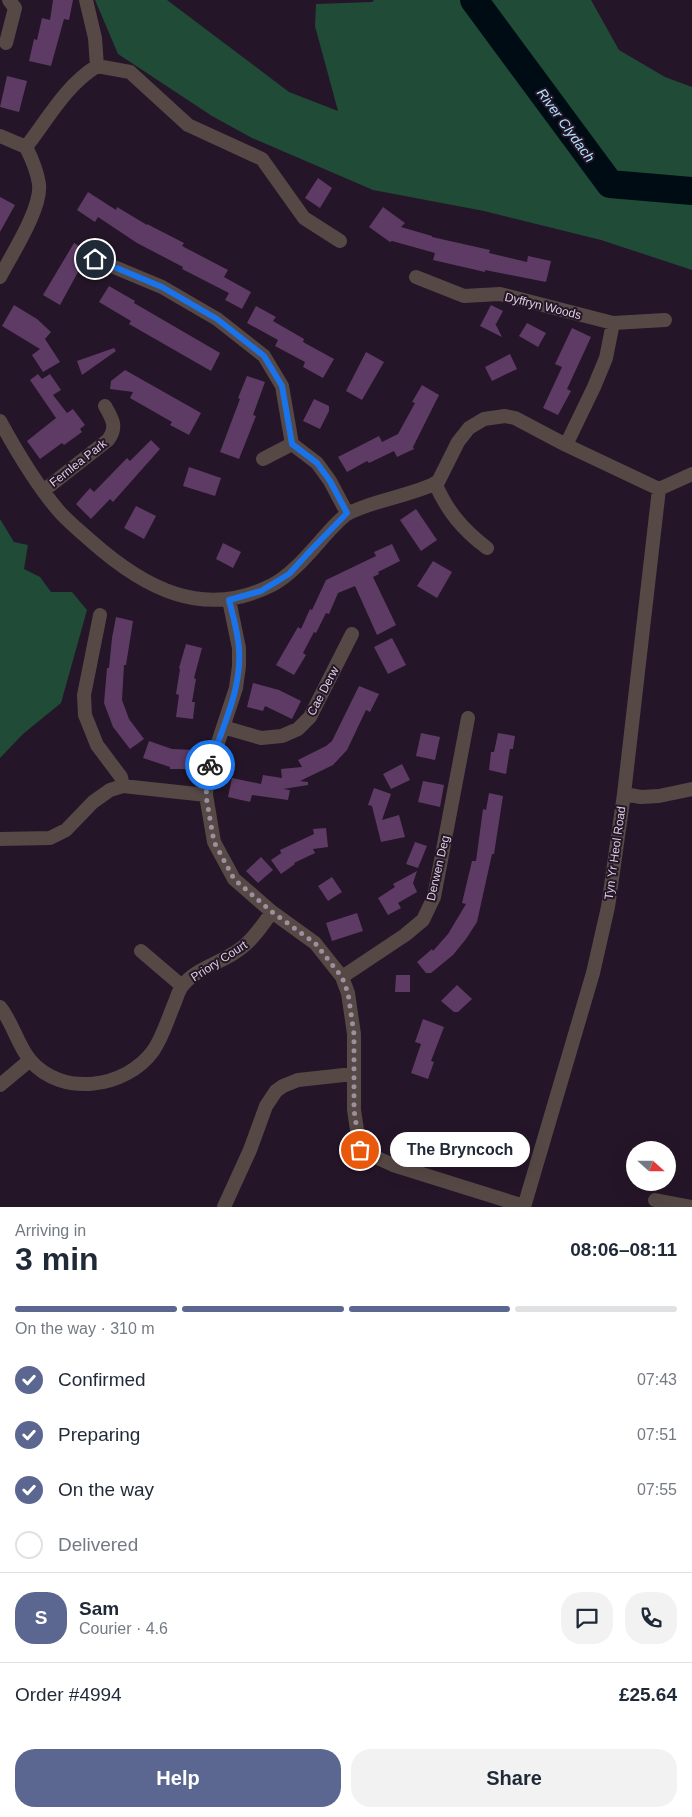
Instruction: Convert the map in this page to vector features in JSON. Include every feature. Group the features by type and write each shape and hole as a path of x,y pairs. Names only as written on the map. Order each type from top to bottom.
{"street":[{"path":"6,43 15,8 9,0"},
{"path":"86,0 95,38 96,66"},
{"path":"26,147 70,87 83,74 96,66 130,72 188,125 262,159 304,218 340,241"},
{"path":"0,136 26,147 36,167 40,186 32,216 0,277"},
{"path":"95,259 170,291 217,319 264,356 282,386 292,444 317,463 330,481 347,513"},
{"name":"Dyffryn Woods","path":"416,277 464,296 500,294 613,323 665,320"},
{"path":"566,445 606,358 613,323"},
{"name":"Fernlea Park","path":"43,491 108,440 114,430 114,425 105,406"},
{"path":"0,421 14,448 59,512 111,559 164,591 196,600 229,600 261,591 289,574 347,513 435,483 444,473 463,434 484,419 505,416 515,418 566,445 659,489 692,474"},
{"path":"263,459 292,444"},
{"path":"435,483 443,501 458,523 487,548"},
{"name":"Tyn Yr Heol Road","path":"524,1206 593,973 608,908 624,794 659,489"},
{"path":"229,600 239,648 239,666 236,688 208,773 206,796 214,842 234,879 272,912 315,943 342,977 348,993 354,1034 354,1110 360,1150 393,1165 524,1206"},
{"path":"100,615 84,695 85,715 97,745 121,777 123,786"},
{"name":"Cae Derw","path":"223,726 260,738 282,736 298,729 310,717 352,634"},
{"name":"Derwen Deg","path":"342,977 405,935 423,920 434,897 468,718"},
{"path":"0,838 50,838 66,830 93,802 110,790 123,786 206,796"},
{"path":"624,794 641,797 659,796 692,789"},
{"name":"Priory Court","path":"0,1007 9,1019 30,1060 51,1075 75,1083 100,1084 124,1076 135,1069 153,1051 160,1040 182,986 201,970 234,953 252,939 272,912"},
{"name":"Priory Court","path":"141,951 182,986"},
{"path":"0,1085 30,1060"},
{"path":"224,1207 250,1150 266,1106 276,1091 290,1082 298,1080 353,1074"},
{"path":"655,1200 691,1207"}],"green space":[{"path":"95,0 167,0 289,92 338,111 315,26 316,4 372,2 374,0 591,0 619,50 665,77 692,87 692,270 601,240 484,211 373,190 252,138 212,116 118,54"},
{"path":"0,519 14,542 28,545 24,569 40,577 51,592 72,592 87,610 61,703 23,734 0,758"}],"building":[{"path":"53,0 73,0 69,20 64,19 51,66 29,61 34,39 37,40 42,18 50,20"},
{"path":"7,76 27,81 19,112 0,107"},
{"path":"318,178 332,188 320,208 305,198"},
{"path":"88,192 116,210 117,207 147,225 184,243 182,246 228,270 224,277 251,292 242,309 225,300 229,293 137,243 98,217 95,222 77,210"},
{"path":"0,197 15,205 0,232"},
{"path":"383,207 405,223 401,227 432,237 490,250 489,253 527,262 528,256 551,261 546,282 485,270 485,272 433,260 435,253 390,242 369,227"},
{"path":"74,243 89,252 60,305 43,295"},
{"path":"109,286 135,301 134,303 220,353 211,371 129,324 131,321 99,302"},
{"path":"14,305 37,319 51,332 45,339 60,362 43,372 32,355 40,349 2,326"},
{"path":"491,305 503,311 495,323 502,337 480,326"},
{"path":"256,306 276,317 273,321 304,339 303,342 334,359 323,378 303,367 305,362 275,346 278,340 247,323"},
{"path":"527,323 546,333 538,347 519,336"},
{"path":"572,328 591,337 567,389 571,391 558,415 543,408 562,367 555,364"},
{"path":"114,348 116,351 82,375 77,361"},
{"path":"366,352 384,362 362,400 346,391"},
{"path":"510,354 517,369 492,381 485,367"},
{"path":"125,370 201,413 189,435 170,425 172,422 130,398 133,392 110,389 111,381"},
{"path":"38,374 42,379 50,374 61,390 53,395 67,413 73,409 85,425 80,429 82,432 64,445 62,443 40,459 27,441 56,418 30,380"},
{"path":"247,376 265,382 253,415 256,416 239,459 220,452"},
{"path":"422,385 439,395 413,447 414,449 397,457 394,451 369,463 367,461 347,472 338,457 379,436 382,442 398,434 415,403 412,402"},
{"path":"314,399 329,406 329,411 320,429 303,421"},
{"path":"151,440 160,449 113,502 110,499 91,519 76,504 90,488 94,492 127,458 130,461"},
{"path":"189,467 221,478 215,496 183,486"},
{"path":"136,506 156,516 144,539 124,528"},
{"path":"416,509 437,540 421,551 400,520"},
{"path":"223,543 241,552 233,568 216,559"},
{"path":"392,544 400,561 378,572 379,574 373,577 396,625 377,635 355,586 338,593 329,614 326,613 316,633 314,632 303,653 306,655 294,675 276,665 298,627 301,629 326,580 376,556 374,552"},
{"path":"433,561 452,572 437,598 417,586"},
{"path":"116,617 133,621 126,665 124,665 122,700 129,719 144,739 130,749 113,727 104,703 107,668 109,668"},
{"path":"392,638 406,665 388,674 374,647"},
{"path":"186,644 202,648 194,678 196,679 192,702 195,702 193,719 176,717 179,695 176,694 179,668"},
{"path":"253,683 279,690 301,701 292,719 265,706 263,711 247,707"},
{"path":"359,686 379,694 370,712 366,710 347,750 333,765 300,781 308,782 308,785 283,789 290,790 288,800 252,795 250,802 228,797 232,778 261,784 263,775 282,778 281,769 302,767 298,760 332,741"},
{"path":"421,733 440,737 435,760 416,756"},
{"path":"498,733 515,736 513,749 510,749 506,774 489,770 491,752 494,752"},
{"path":"149,741 172,749 195,750 194,769 170,769 170,767 143,758"},
{"path":"402,764 410,780 391,789 383,774"},
{"path":"423,781 444,785 440,807 418,802"},
{"path":"374,788 391,794 382,820 399,815 405,837 381,842 372,806 368,805"},
{"path":"489,793 503,796 494,854 492,854 477,922 453,955 431,973 426,973 417,962 432,949 433,951 448,934 466,904 462,903 472,861 476,861 483,809 486,810"},
{"path":"326,828 328,847 313,849 315,853 294,863 281,874 271,860 283,852 281,853 280,850 314,834 313,829"},
{"path":"415,842 427,846 418,868 406,864"},
{"path":"261,857 273,870 258,883 246,871"},
{"path":"417,871 413,883 417,892 398,903 401,908 388,915 378,898 395,887 393,884"},
{"path":"332,877 342,892 328,901 318,886"},
{"path":"357,913 363,931 332,941 326,923"},
{"path":"396,975 410,975 410,992 395,992"},
{"path":"457,985 472,999 458,1012 454,1012 441,1001"},
{"path":"423,1019 444,1027 431,1061 434,1062 428,1079 411,1073 421,1044 415,1042"}],"waterway":[{"name":"River Clydach","path":"474,0 610,184 692,191"}],"way so far":[{"path":"210,765 206,796 214,842 234,879 272,912 315,943 342,977 348,993 354,1034 354,1110 360,1150"}],"place":[{"name":"The Bryncoch","path":"360,1150"}],"route":[{"path":"95,259 162,287 217,319 264,356 282,386 292,444 317,463 330,481 347,513 289,574 261,591 229,600 239,648 239,666 236,688 210,765"}]}
